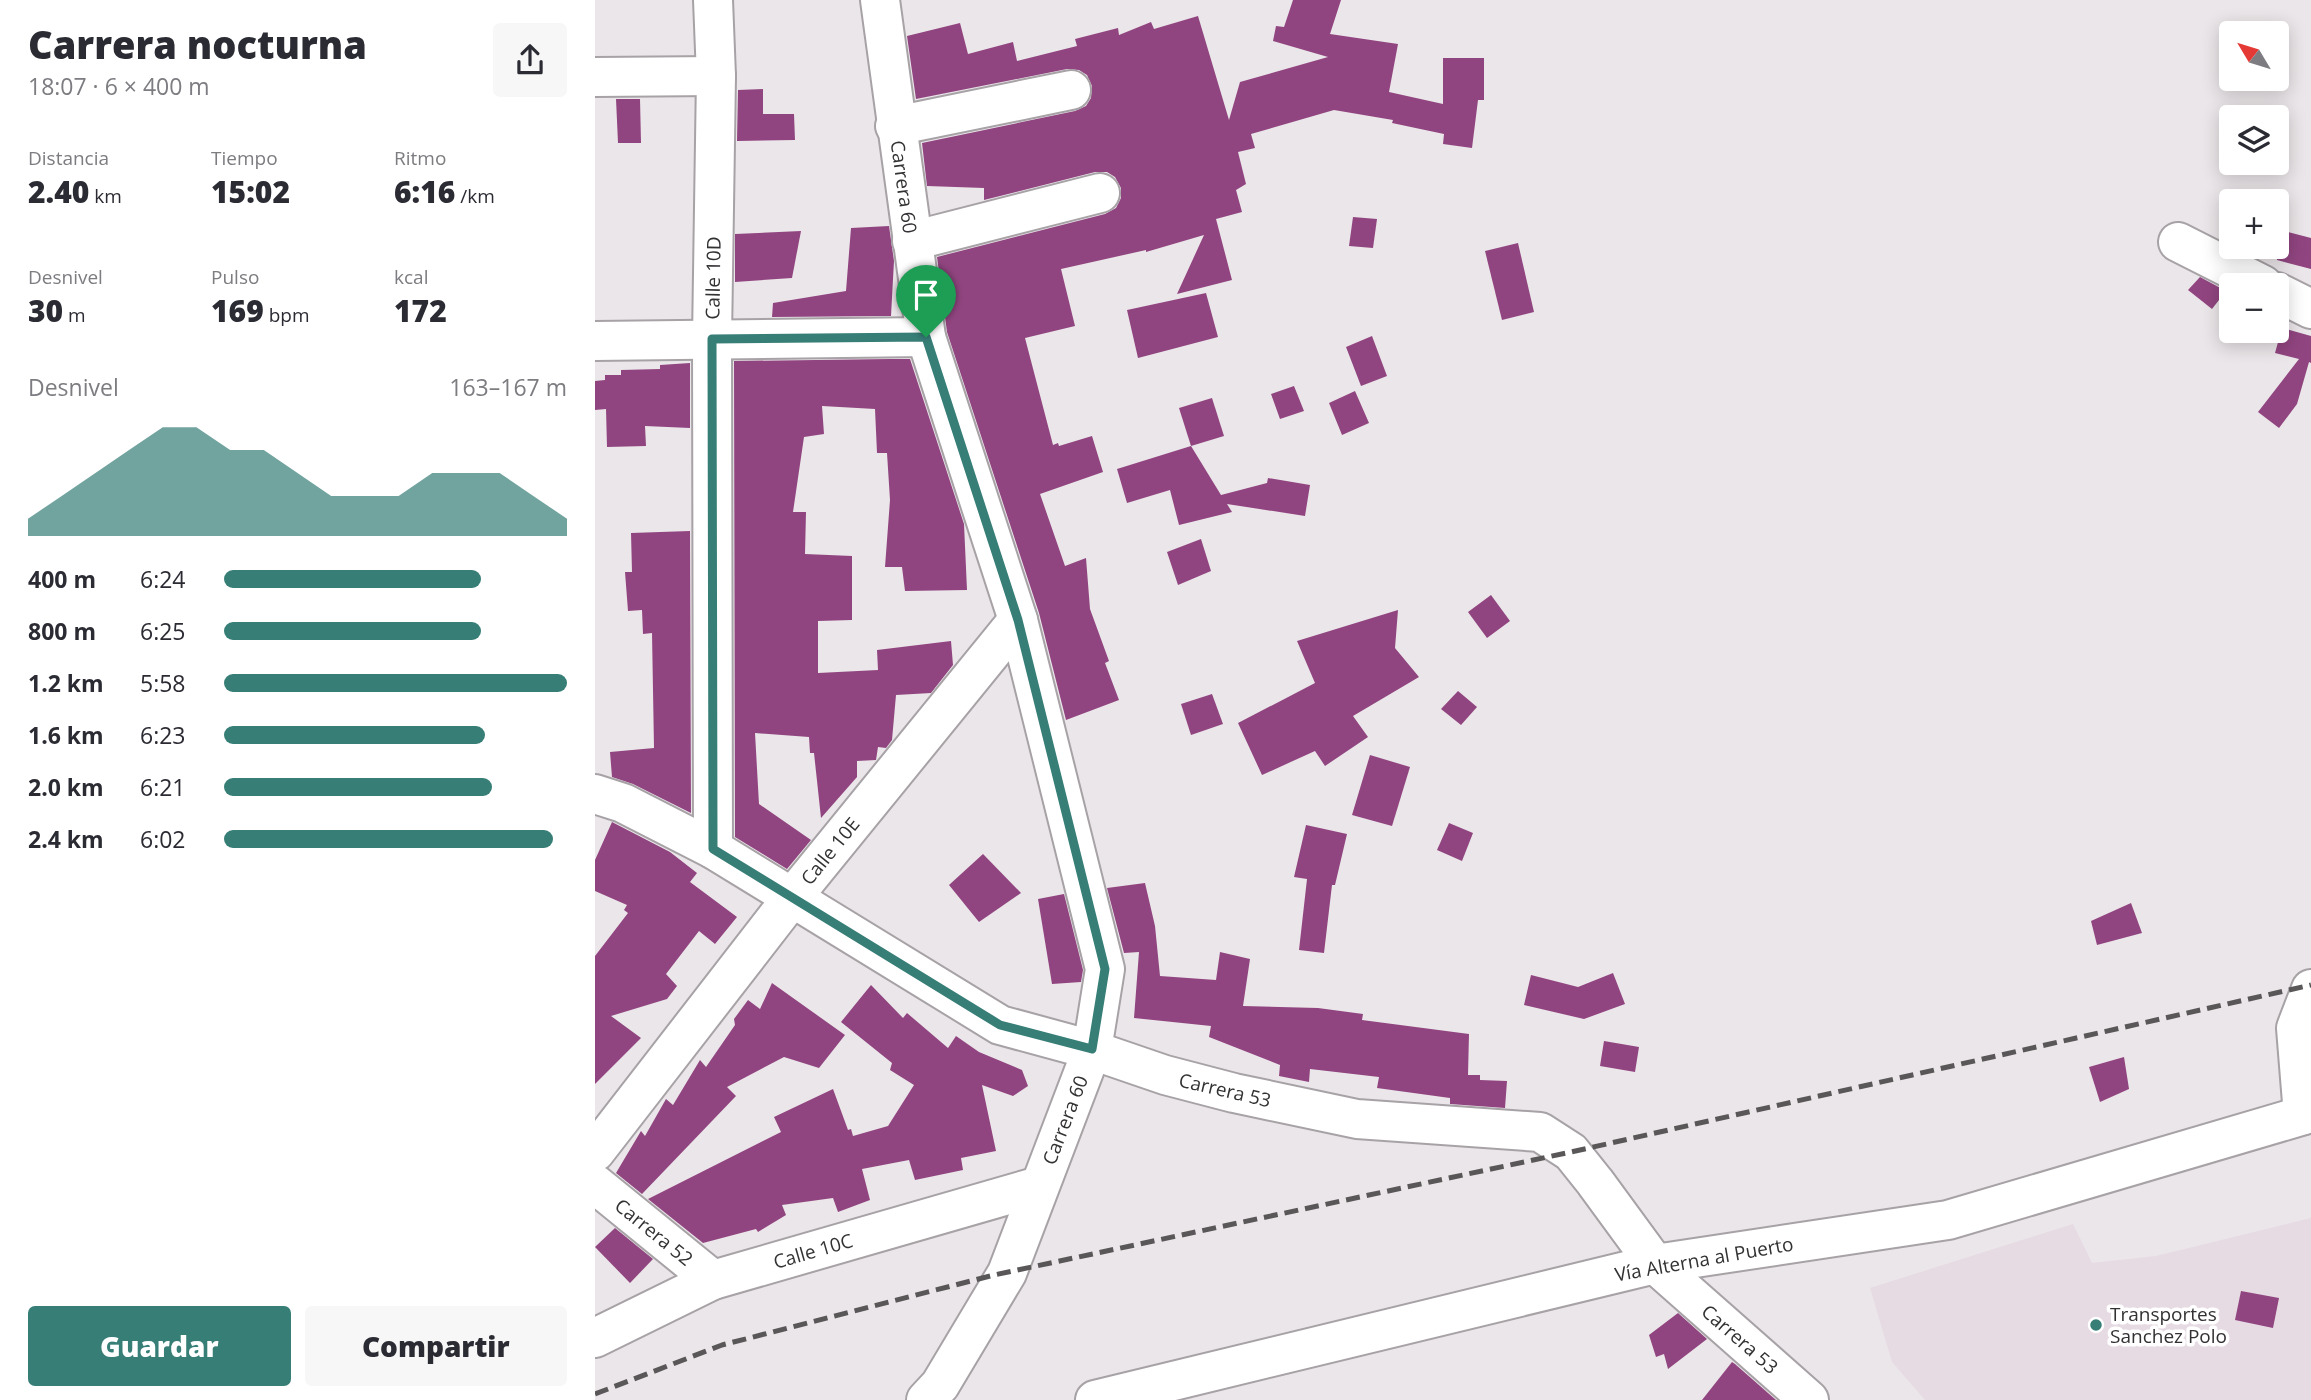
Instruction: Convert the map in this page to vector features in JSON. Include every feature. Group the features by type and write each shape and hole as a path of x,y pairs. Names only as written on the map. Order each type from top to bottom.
{"street":[{"name":"Calle 10D","path":"713,0 716,76 712,339 713,849"},
{"name":"Carrera 60","path":"880,0 895,126 926,337 1018,620 1105,969 1092,1049 1007,1273 940,1385 926,1400"},
{"path":"595,77 716,76"},
{"path":"895,126 1071,90"},
{"path":"912,241 1100,193"},
{"path":"2178,242 2239,273"},
{"path":"2289,298 2311,310"},
{"path":"595,341 926,337"},
{"name":"Calle 10E","path":"595,1152 791,899 1018,620"},
{"name":"Carrera 53","path":"595,794 623,803 713,849 1000,1025 1092,1049 1165,1075 1357,1119 1541,1132 1571,1152 1655,1264 1809,1400"},
{"path":"2307,1114 2296,1028 2311,989"},
{"name":"Vía Alterna al Puerto","path":"1095,1400 1655,1264 1948,1220 2307,1114"},
{"name":"Carrera 52","path":"595,1184 713,1280"},
{"name":"Calle 10C","path":"595,1338 713,1280 1039,1186"}],"shaded area":[{"name":"Transportes Sanchez Polo","path":"2311,1218 2311,1400 1925,1400 1892,1362 1870,1288 2073,1224 2092,1263 2156,1256"}],"building":[{"path":"1293,0 1341,0 1330,34 1398,44 1389,92 1443,104 1443,58 1484,58 1484,100 1478,100 1472,148 1443,144 1444,134 1392,123 1393,120 1334,110 1251,134 1255,148 1238,152 1246,184 1236,190 1242,212 1216,219 1232,280 1177,294 1204,235 1146,252 1061,269 1075,326 1025,338 1053,445 1058,443 1059,446 1092,436 1103,472 1040,494 1065,566 1086,558 1090,609 1109,661 1105,663 1119,700 1066,720 1039,613 947,332 937,257 1105,214 1116,208 1121,198 1121,188 1115,177 1107,172 1095,172 984,200 984,188 927,186 922,143 1075,111 1086,106 1091,98 1092,86 1087,75 1079,70 1067,69 916,99 907,36 960,23 968,54 1013,42 1017,61 1077,46 1075,39 1118,28 1119,35 1151,22 1154,29 1198,16 1229,120 1240,82 1328,57 1273,41 1276,26 1284,27"},
{"path":"763,89 763,114 794,114 795,140 737,141 738,90"},
{"path":"616,99 640,99 641,143 618,143"},
{"path":"1353,217 1377,219 1373,248 1349,246"},
{"path":"889,226 894,261 891,316 772,317 773,303 846,291 851,228"},
{"path":"801,231 792,278 735,282 735,234"},
{"path":"2289,232 2311,238 2311,269 2277,260 2289,259"},
{"path":"1518,243 1534,312 1502,320 1485,251"},
{"path":"2200,277 2219,287 2219,300 2212,309 2188,290"},
{"path":"1206,293 1218,337 1138,358 1127,310"},
{"path":"2289,330 2311,336 2311,363 2309,362 2297,404 2279,428 2258,412 2299,359 2275,353 2278,343 2289,343"},
{"path":"1372,336 1387,376 1361,386 1346,347"},
{"path":"910,359 964,524 967,590 905,591 902,567 885,567 890,500 887,453 877,453 875,409 822,406 824,434 804,437 793,512 806,512 805,554 852,556 852,620 818,621 818,673 878,670 877,650 951,641 953,665 931,693 896,695 892,740 886,748 878,747 876,760 857,761 857,777 821,818 814,753 810,753 809,737 755,733 759,804 811,840 787,869 735,837 734,361"},
{"path":"690,363 690,428 645,426 646,446 607,447 606,409 595,410 595,381 605,380 605,375 621,375 621,370 660,369 660,365"},
{"path":"1294,386 1304,411 1280,419 1271,394"},
{"path":"1355,391 1369,423 1342,435 1329,403"},
{"path":"1212,398 1224,436 1191,446 1179,408"},
{"path":"1191,446 1221,495 1267,483 1268,478 1310,485 1305,516 1227,504 1232,512 1179,525 1170,490 1127,503 1117,469"},
{"path":"690,531 691,813 633,784 612,777 610,752 654,748 652,633 643,634 642,610 628,611 625,572 632,572 631,533"},
{"path":"1201,539 1211,571 1178,585 1167,552"},
{"path":"1491,595 1510,621 1487,638 1468,612"},
{"path":"1398,610 1395,648 1419,677 1353,716 1368,737 1325,766 1315,751 1262,775 1238,723 1315,683 1297,641"},
{"path":"1458,691 1477,707 1461,725 1441,709"},
{"path":"1212,694 1223,724 1191,735 1181,704"},
{"path":"1370,755 1410,767 1392,826 1352,815"},
{"path":"612,822 670,852 697,873 690,882 737,917 715,944 699,931 666,974 677,986 667,999 611,1016 641,1038 595,1084 595,956 628,913 624,910 627,905 595,891 595,860"},
{"path":"1449,823 1473,833 1462,861 1437,850"},
{"path":"1306,825 1347,834 1335,885 1332,885 1324,953 1299,950 1307,879 1294,877"},
{"path":"983,854 1021,893 979,922 949,885"},
{"path":"1145,883 1155,926 1160,976 1216,980 1220,952 1250,959 1243,1006 1318,1008 1363,1014 1362,1020 1469,1034 1468,1075 1480,1075 1480,1080 1507,1081 1505,1108 1450,1104 1450,1098 1377,1088 1379,1077 1310,1069 1309,1082 1279,1076 1280,1065 1209,1037 1211,1026 1134,1018 1139,952 1124,953 1107,888"},
{"path":"1064,894 1083,970 1081,982 1052,984 1038,899"},
{"path":"2131,903 2142,933 2097,945 2091,921"},
{"path":"1613,973 1625,1004 1584,1019 1524,1005 1531,975 1578,987"},
{"path":"772,983 845,1035 819,1068 784,1057 727,1087 736,1096 642,1194 616,1173 641,1131 645,1136 666,1099 673,1105 700,1060 706,1067 735,1025 734,1019 748,1000 760,1009"},
{"path":"871,985 903,1018 907,1013 948,1048 956,1036 979,1052 1022,1070 1028,1086 1013,1096 982,1085 996,1151 961,1158 963,1170 915,1180 909,1160 862,1169 870,1200 838,1212 833,1198 782,1205 786,1215 758,1232 756,1229 703,1243 648,1199 781,1132 774,1117 833,1089 848,1130 851,1129 853,1136 888,1126 914,1085 890,1070 892,1063 841,1022"},
{"path":"1604,1041 1639,1047 1635,1072 1600,1066"},
{"path":"2124,1057 2129,1089 2100,1102 2089,1067"},
{"path":"615,1228 653,1259 630,1283 595,1247"},
{"path":"2241,1291 2279,1298 2273,1328 2235,1320"},
{"path":"1678,1313 1707,1339 1668,1369 1664,1354 1656,1357 1649,1335"},
{"path":"1732,1362 1735,1364 1776,1400 1702,1400"}],"railway":[{"path":"595,1394 722,1345 994,1275 1571,1152 2311,985"}],"place":[{"name":"Transportes Sanchez Polo","path":"2096,1325"}],"route":[{"path":"926,337 1018,620 1105,969 1092,1049 1000,1025 713,849 712,339 926,337"}]}
